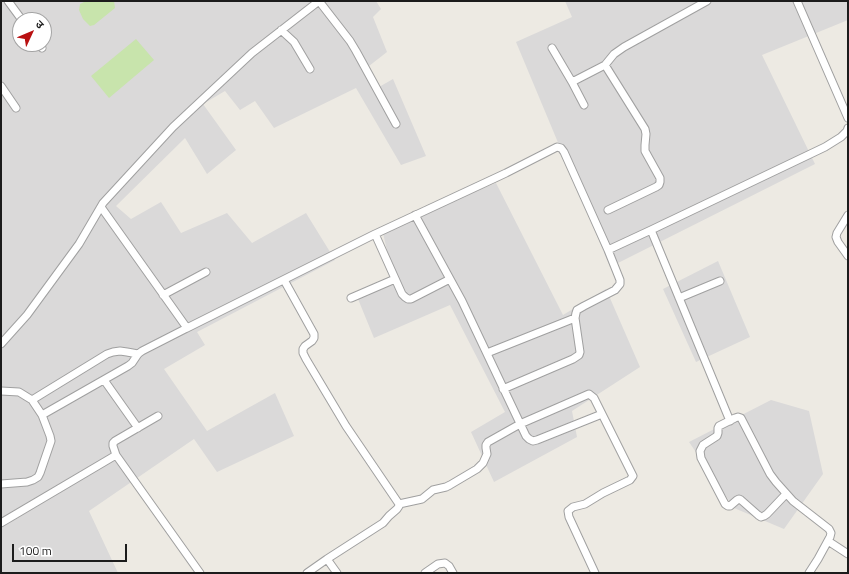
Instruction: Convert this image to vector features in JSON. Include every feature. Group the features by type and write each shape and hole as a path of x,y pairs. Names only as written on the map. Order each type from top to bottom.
{"street":[{"path":"8,1 16,12"},
{"path":"1,344 27,315 75,250 103,203 173,127 252,53 319,1 353,46 396,124"},
{"path":"572,82 605,65 614,54 624,47 708,1"},
{"path":"797,1 848,118"},
{"path":"281,30 294,42 310,69"},
{"path":"552,48 584,105"},
{"path":"605,65 645,129 646,151 660,178 659,185 656,187 608,210"},
{"path":"1,86 16,108"},
{"path":"608,250 826,147 841,137 848,128"},
{"path":"42,415 132,363 142,351 375,234 506,173 557,147 561,148 564,152 608,250 620,280 620,284 614,290 580,308 576,313 575,318 580,352 576,357 504,389"},
{"path":"101,207 187,328"},
{"path":"415,215 450,279 526,436 533,441 537,440 602,414"},
{"path":"848,215 836,237 848,256"},
{"path":"651,230 730,420"},
{"path":"375,234 402,294 408,299 411,299 450,279"},
{"path":"164,295 206,272"},
{"path":"351,298 395,279"},
{"path":"284,280 314,334 312,341 303,349 306,360 346,426 399,504"},
{"path":"679,298 720,281"},
{"path":"487,354 575,318"},
{"path":"32,400 107,354 120,351 138,354"},
{"path":"104,380 138,428"},
{"path":"1,391 19,392 32,400 42,415 50,436 50,446 38,477 27,482 1,484"},
{"path":"399,504 422,499 433,490 446,487 477,469 486,457 486,445 488,442 520,424 589,394 594,398 633,476 630,480 584,504 573,507 568,511 569,517 595,573"},
{"path":"158,416 115,441 113,446 116,455 200,573"},
{"path":"786,494 764,516 758,515 739,499 728,506 725,504 701,458 700,451 703,445 717,436 718,428 730,420 738,417 741,418 770,474 793,501 829,529 831,533 818,559 808,573"},
{"path":"1,523 116,455"},
{"path":"307,573 383,524 397,509 399,504"},
{"path":"828,541 848,554"},
{"path":"327,559 337,573"},
{"path":"425,573 438,564 445,563 449,566 453,573"}],"shaded area":[{"path":"1,1 376,1 381,9 373,17 387,52 369,66 379,87 393,79 426,156 401,165 356,88 274,128 255,101 240,110 225,91 203,104 236,150 207,174 185,138 116,206 131,219 161,202 181,233 227,213 252,243 306,213 335,260 197,332 205,345 164,369 207,431 275,393 294,436 217,472 194,439 89,511 118,573 1,573"},
{"path":"565,1 848,1 848,20 762,55 815,164 610,267 516,42 572,17"},
{"path":"496,183 563,315 606,289 640,367 572,411 577,437 494,482 471,432 505,412 450,305 374,338 358,299 393,276 382,229"},
{"path":"718,261 750,337 696,362 663,289"},
{"path":"771,400 809,411 823,474 784,529 734,508 689,442"}],"green space":[{"path":"86,1 114,1 115,8 94,25 90,26 83,19 79,10 80,4"},
{"path":"136,39 154,60 109,98 91,76"}]}
